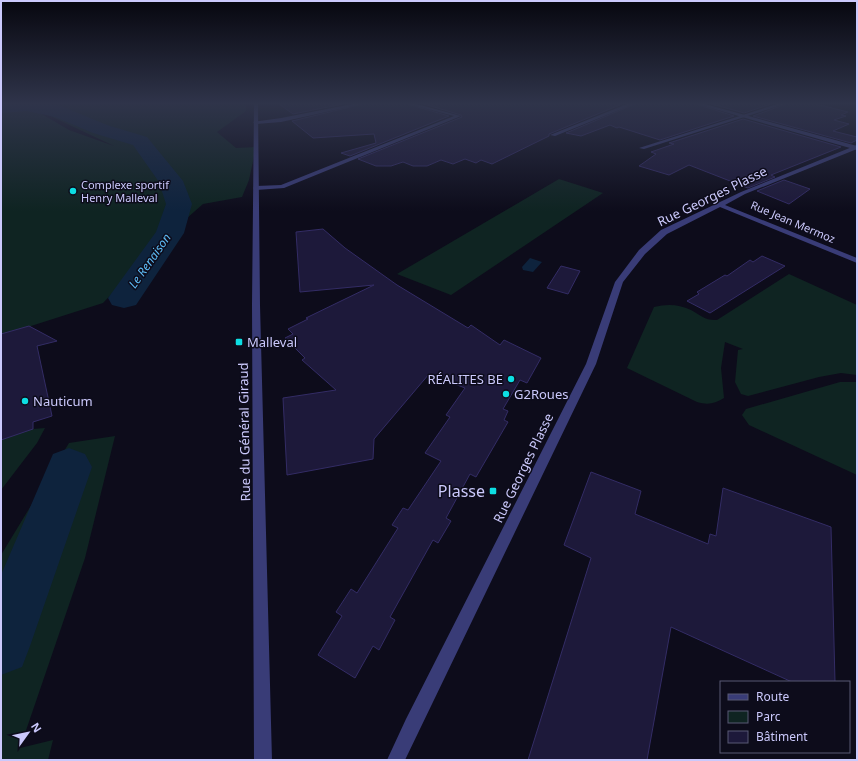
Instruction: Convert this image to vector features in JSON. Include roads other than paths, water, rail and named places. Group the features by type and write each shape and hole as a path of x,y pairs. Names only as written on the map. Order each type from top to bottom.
{"street":[{"name":"Rue du Général Giraud","path":"256,140 256,305 263,760"},
{"path":"256,188 282,187 400,140"},
{"path":"642,148 670,140"},
{"path":"825,140 856,148"},
{"name":"Rue Georges Plasse","path":"396,760 591,364 619,282 642,252 664,232 743,193 856,148"},
{"name":"Rue Jean Mermoz","path":"720,205 857,261"}],"water":[{"path":"530,258 542,262 533,272 523,270 522,267"}],"waterway":[{"name":"Le Renaison","path":"124,298 170,233 179,204 171,181 140,141 135,140"},
{"name":"Le Renaison","path":"1,646 69,467"}],"place":[{"name":"Complexe sportif Henry Malleval","path":"73,191"},
{"name":"Malleval","path":"239,342"},
{"name":"RÉALITES BE","path":"511,379"},
{"name":"G2Roues","path":"506,394"},
{"name":"Nauticum","path":"25,401"},
{"name":"Plasse","path":"493,491"}]}
